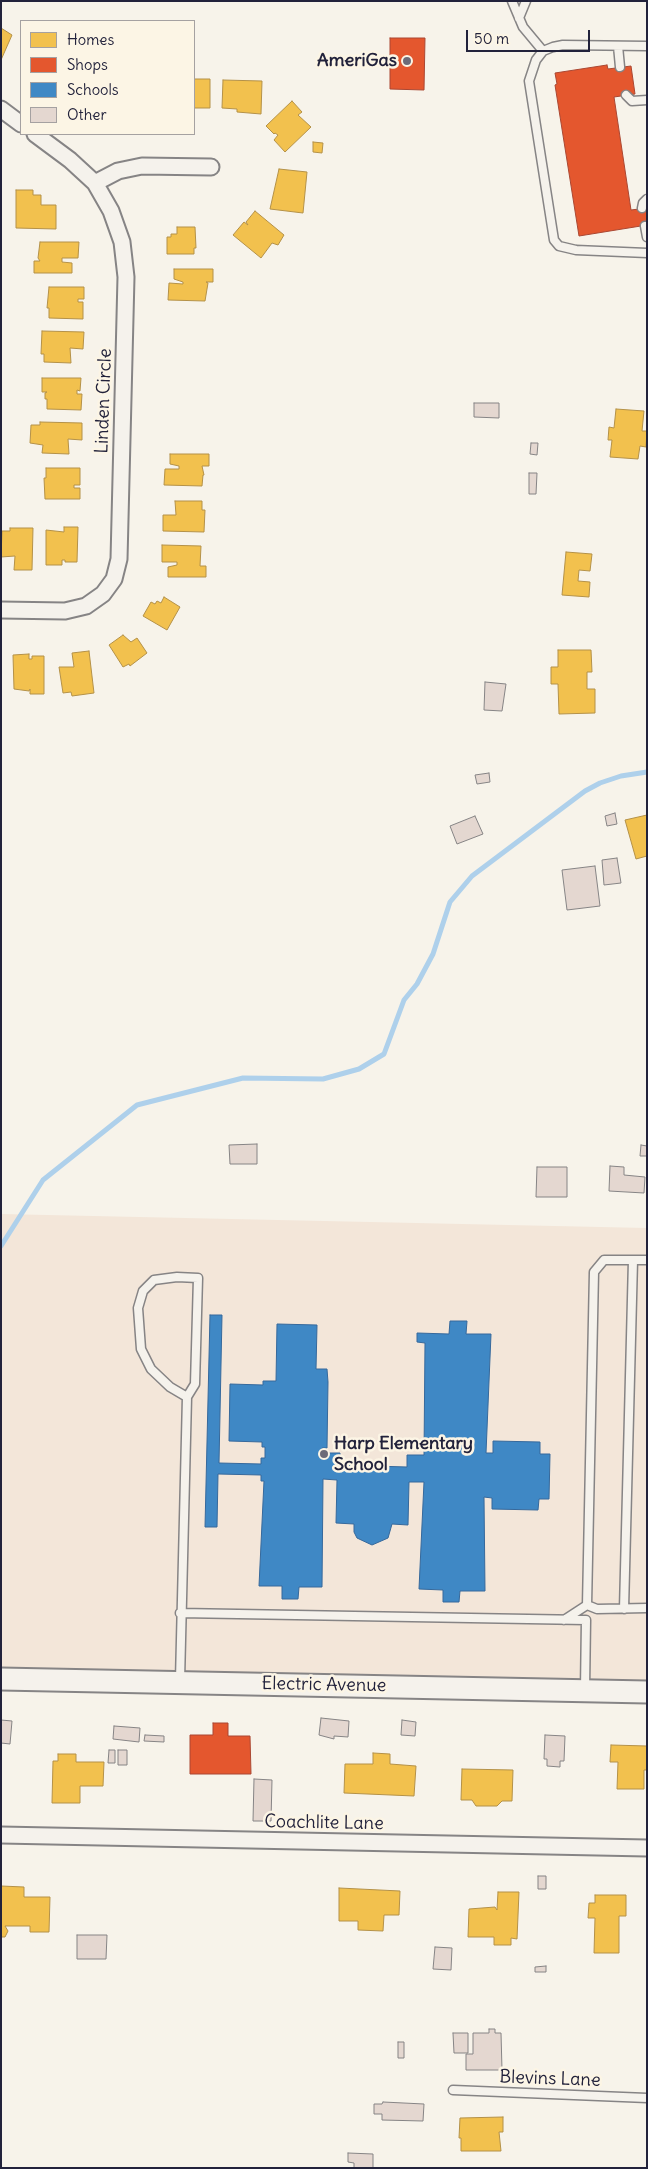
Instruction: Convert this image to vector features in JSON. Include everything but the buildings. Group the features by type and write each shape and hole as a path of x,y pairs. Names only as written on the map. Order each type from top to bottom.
{"street":[{"path":"1,109 20,123"},
{"name":"Linden Circle","path":"1,610 65,612 86,606 103,594 114,579 119,550 126,278 122,242 111,211 95,183 70,160 36,135"},
{"path":"95,183 118,171 142,166 210,167"},
{"name":"Electric Avenue","path":"1,1679 647,1692"},
{"name":"Coachlite Lane","path":"1,1836 647,1848"}],"lane":[{"path":"512,1 512,5 523,27 543,52"},
{"path":"520,18 526,1"},
{"path":"647,46 564,45 543,52 536,60 530,80 554,240 559,246 576,250 647,253"},
{"path":"618,46 620,67"},
{"path":"626,95 632,101 647,100"},
{"path":"642,208 643,203 647,199"},
{"path":"645,226 647,237"},
{"path":"587,1605 594,1272 604,1260 647,1260"},
{"path":"624,1609 633,1260"},
{"path":"180,1682 180,1613 187,1398 195,1384 198,1278 177,1276 154,1280 143,1291 138,1308 141,1350 151,1369 170,1387 187,1398"},
{"path":"587,1605 597,1609 647,1608"},
{"path":"564,1620 587,1605"},
{"path":"180,1613 586,1620 585,1691"},
{"name":"Blevins Lane","path":"453,2090 647,2098"}],"shaded area":[{"name":"Harp Elementary School","path":"1,1214 647,1228 647,1692 1,1679"}],"waterway":[{"path":"1,1246 43,1180 137,1105 243,1078 323,1079 359,1069 384,1054 404,1000 417,984 433,954 450,902 472,876 585,791 600,783 621,776 647,772"}],"place":[{"name":"AmeriGas","path":"407,61"},
{"name":"Harp Elementary School","path":"324,1454"}]}
